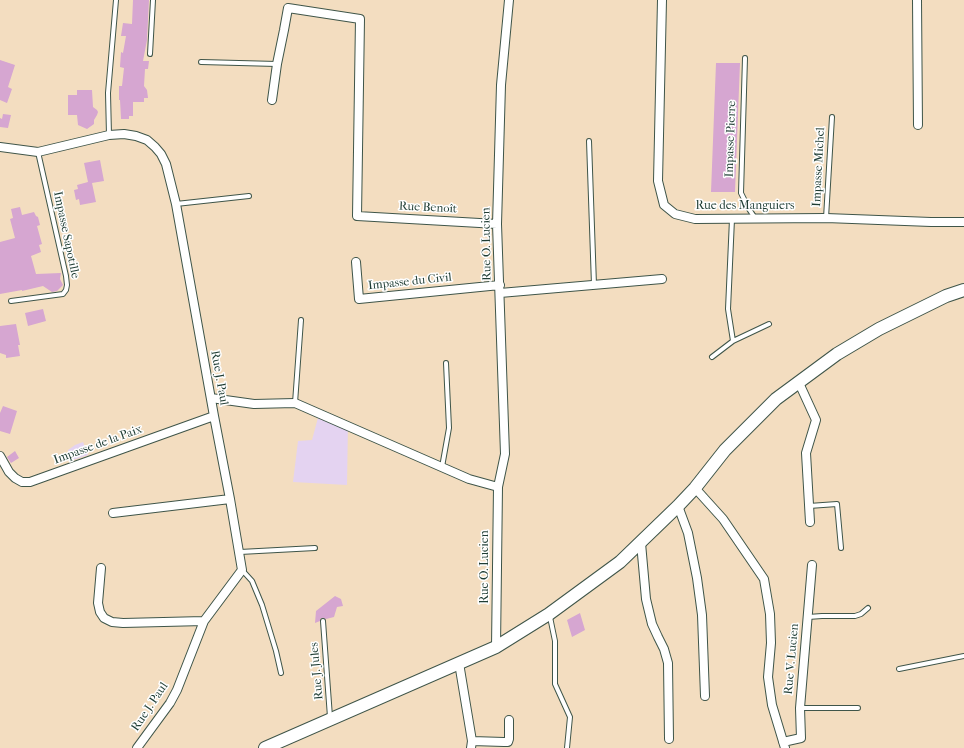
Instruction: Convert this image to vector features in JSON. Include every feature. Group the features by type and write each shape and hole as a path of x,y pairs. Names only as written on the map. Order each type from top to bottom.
{"main road":[{"path":"266,748 496,647 549,614 620,562 641,543 695,488 725,450 776,399 837,354 879,329 946,296 964,290"}],"street":[{"name":"Rue O. Lucien","path":"496,647 498,487 505,454 497,224 501,85 509,0"},
{"name":"Rue des Manguiers","path":"662,0 658,181 664,206 675,214 695,218 826,218 964,222"},
{"path":"917,0 918,125"},
{"name":"Rue Benoît","path":"277,64 288,8 360,20 357,216 497,224"},
{"path":"272,100 277,64"},
{"name":"Rue J. Paul","path":"0,147 38,152 110,135 124,134 136,136 147,140 161,154 166,164 176,204 240,552 242,570 204,621 177,690 137,748"},
{"name":"Impasse du Civil","path":"356,262 359,299 500,289"},
{"path":"500,289 594,286 662,279"},
{"path":"799,383 816,420 806,453 810,522"},
{"path":"211,398 254,404 296,403 469,479 498,487"},
{"name":"Impasse de la Paix","path":"0,456 9,472 15,478 22,482 30,482 214,416"},
{"path":"695,488 723,519 764,579 770,614 771,643 768,677 772,705 784,745"},
{"path":"113,513 230,499"},
{"path":"678,506 688,533 698,578 702,615 705,696"},
{"path":"641,543 646,599 652,624 664,649 668,663 669,739"},
{"name":"Rue V. Lucien","path":"784,745 801,738 800,708 812,565"},
{"path":"101,568 98,603 100,612 104,618 112,622 123,623 204,621"},
{"path":"459,663 471,745 508,742 509,720"}],"lane":[{"path":"110,135 108,93 116,0"},
{"path":"150,54 153,0"},
{"name":"Impasse Pierre","path":"745,58 741,193 755,218"},
{"path":"201,62 277,64"},
{"name":"Impasse Michel","path":"826,218 832,117"},
{"path":"589,140 594,286"},
{"name":"Impasse Sapotille","path":"11,301 63,294 66,290 66,276 38,152"},
{"path":"176,204 249,196"},
{"path":"732,218 728,309 733,341"},
{"path":"296,403 301,320"},
{"path":"712,358 733,341 769,324"},
{"path":"442,467 449,428 446,363"},
{"path":"809,506 837,504 841,548"},
{"path":"240,552 315,548"},
{"path":"242,570 252,581 262,604 281,673"},
{"path":"808,617 854,616 862,614 868,608"},
{"path":"549,614 555,641 555,684 570,716 567,748"},
{"name":"Rue J. Jules","path":"323,621 331,719"},
{"path":"899,669 964,656"},
{"path":"800,708 858,708"}],"shaded area":[{"path":"319,414 348,423 347,485 293,482 298,441 312,440"},
{"path":"83,442 88,455 70,461 68,450"}],"building":[{"path":"133,0 149,0 147,40 143,61 149,61 148,69 145,69 144,86 147,90 148,98 144,98 144,102 133,102 133,116 129,116 129,119 121,119 119,86 122,86 124,68 120,67 121,52 123,53 126,36 121,36 123,23 132,24"},
{"path":"0,60 15,65 8,87 12,89 7,103 0,100"},
{"path":"716,63 740,63 735,192 711,192"},
{"path":"77,90 92,90 93,107 98,112 94,120 94,124 87,129 78,125 77,115 68,115 68,95 77,95"},
{"path":"3,114 11,115 8,128 0,127 0,118 2,119"},
{"path":"100,160 104,181 92,183 96,202 80,205 79,199 76,200 74,190 78,189 77,185 88,182 84,163"},
{"path":"20,207 22,215 34,212 38,217 40,225 37,226 42,244 39,245 41,252 31,256 36,274 61,273 60,279 63,285 57,291 52,292 43,286 0,294 0,242 15,238 10,219 13,218 11,209"},
{"path":"43,309 46,321 28,326 25,313"},
{"path":"16,324 20,345 18,345 20,356 6,358 6,355 0,353 0,326"},
{"path":"3,406 17,411 10,434 0,431 0,413"},
{"path":"15,451 19,458 11,463 7,457"},
{"path":"335,596 341,599 343,606 337,607 334,617 326,619 322,618 320,621 315,623 316,611"},
{"path":"580,613 585,630 572,637 567,620"}]}
